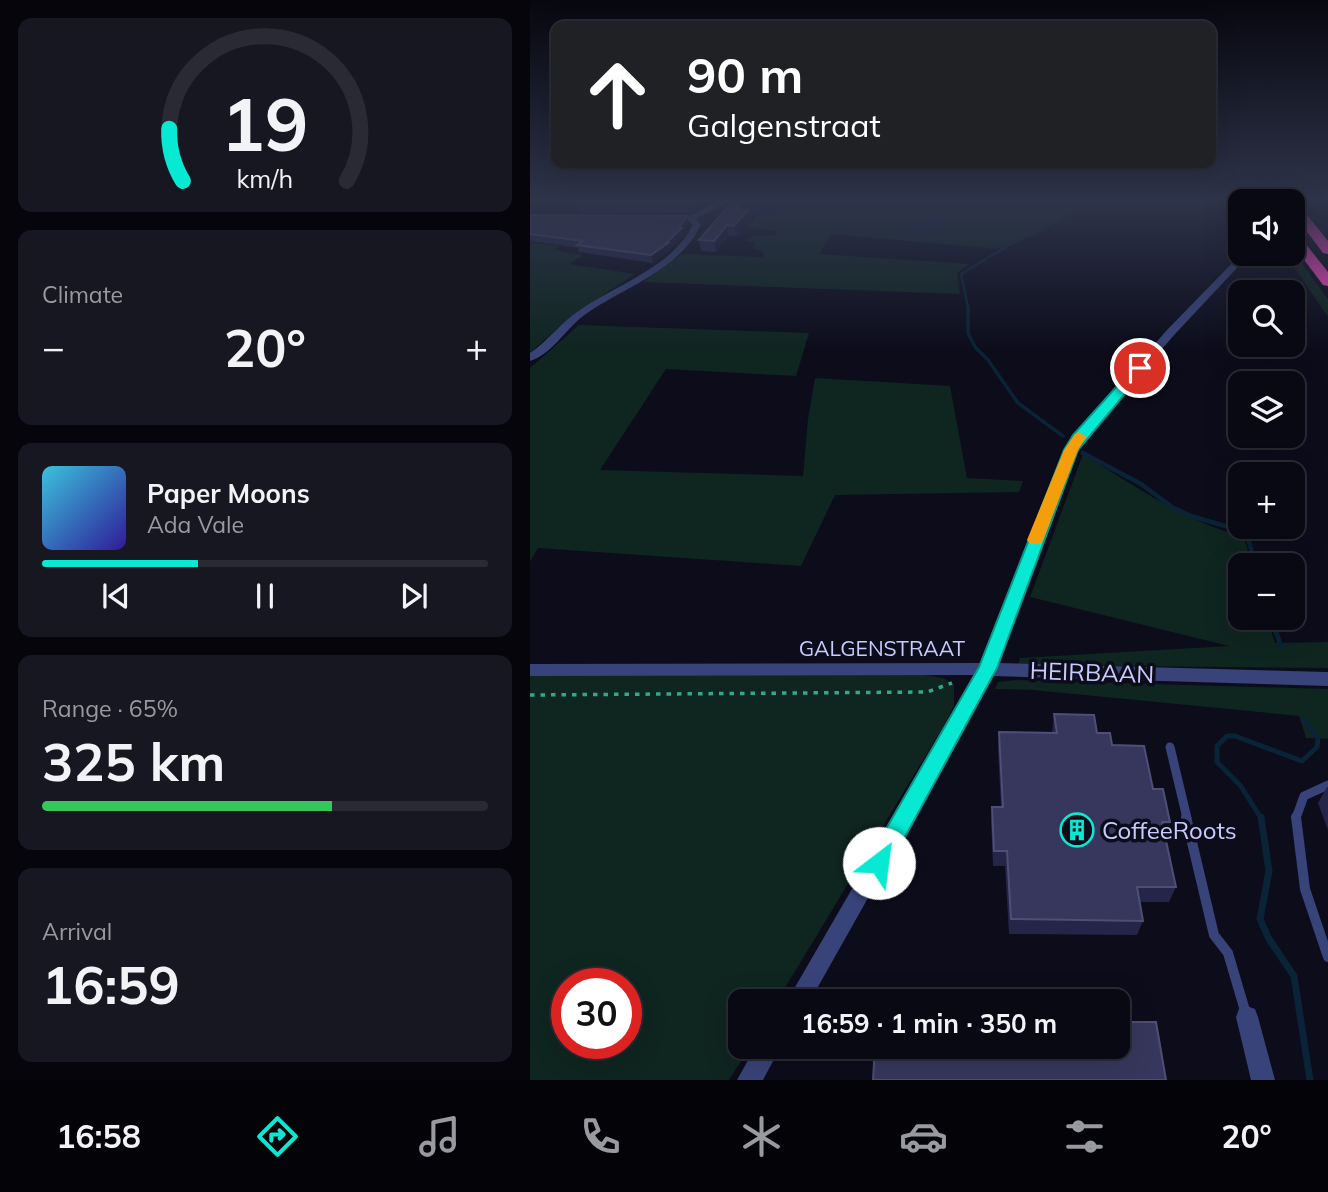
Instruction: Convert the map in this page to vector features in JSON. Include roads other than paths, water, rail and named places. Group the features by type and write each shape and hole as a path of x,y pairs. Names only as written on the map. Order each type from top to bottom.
{"highway":[{"path":"1305,252 1328,282"}],"street":[{"path":"530,358 581,313 677,250"},
{"name":"GALGENSTRAAT","path":"530,670 988,668 1041,525 1078,438 1171,332 1234,266"},
{"path":"805,989 988,668"},
{"name":"HEIRBAAN","path":"988,668 1328,679"},
{"path":"1247,1017 1263,1080"},
{"path":"749,1080 762,1059"}],"lane":[{"path":"1170,747 1214,935 1228,953 1247,1017"},
{"path":"1328,785 1304,796 1295,820 1305,889 1328,957"}],"waterway":[{"path":"968,307 961,274 1000,250"},
{"path":"968,307 968,333 975,347 988,360 1018,403 1063,436"},
{"path":"1083,453 1141,484 1172,507 1191,516 1246,532 1252,553"},
{"path":"1275,630 1281,646"},
{"path":"1261,818 1240,785 1217,762 1217,746 1227,736 1235,736 1302,761 1317,747 1318,738 1304,720"},
{"path":"1261,817 1269,871 1260,919 1269,939 1294,976 1310,1080"}],"place":[{"name":"CoffeeRoots","path":"1077,830"}]}
